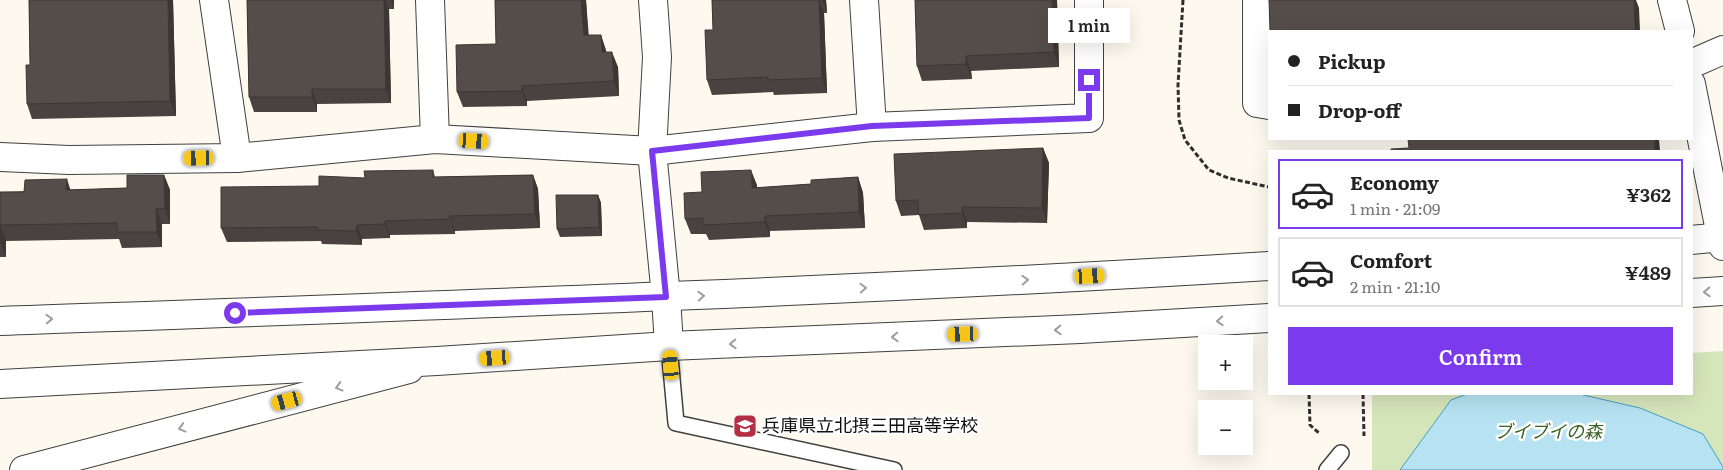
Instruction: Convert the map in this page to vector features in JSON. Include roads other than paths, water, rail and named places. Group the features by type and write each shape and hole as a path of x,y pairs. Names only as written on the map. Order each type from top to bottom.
{"street":[{"path":"214,0 237,158"},
{"path":"430,0 435,139"},
{"path":"653,0 656,56 652,151 670,346"},
{"path":"864,0 872,126"},
{"path":"0,156 69,160 237,158 435,139 652,151 872,126 1089,118 1089,0"},
{"path":"1256,0 1257,103 1268,105"},
{"path":"1672,0 1680,30"},
{"path":"1693,63 1723,50"},
{"path":"1693,94 1722,240 1693,240"},
{"path":"0,321 666,297 1109,276 1268,266"},
{"path":"1693,293 1723,291"},
{"path":"0,384 437,361 670,346 1070,329 1268,318"},
{"path":"24,470 437,361"}],"lane":[{"path":"670,346 676,423 894,470"},
{"path":"1327,470 1341,453"}],"water":[{"name":"ブイブイの森","path":"1464,395 1583,395 1640,408 1703,434 1723,470 1400,470 1451,400"}],"place":[{"name":"兵庫県立北摂三田高等学校","path":"745,426"}]}
